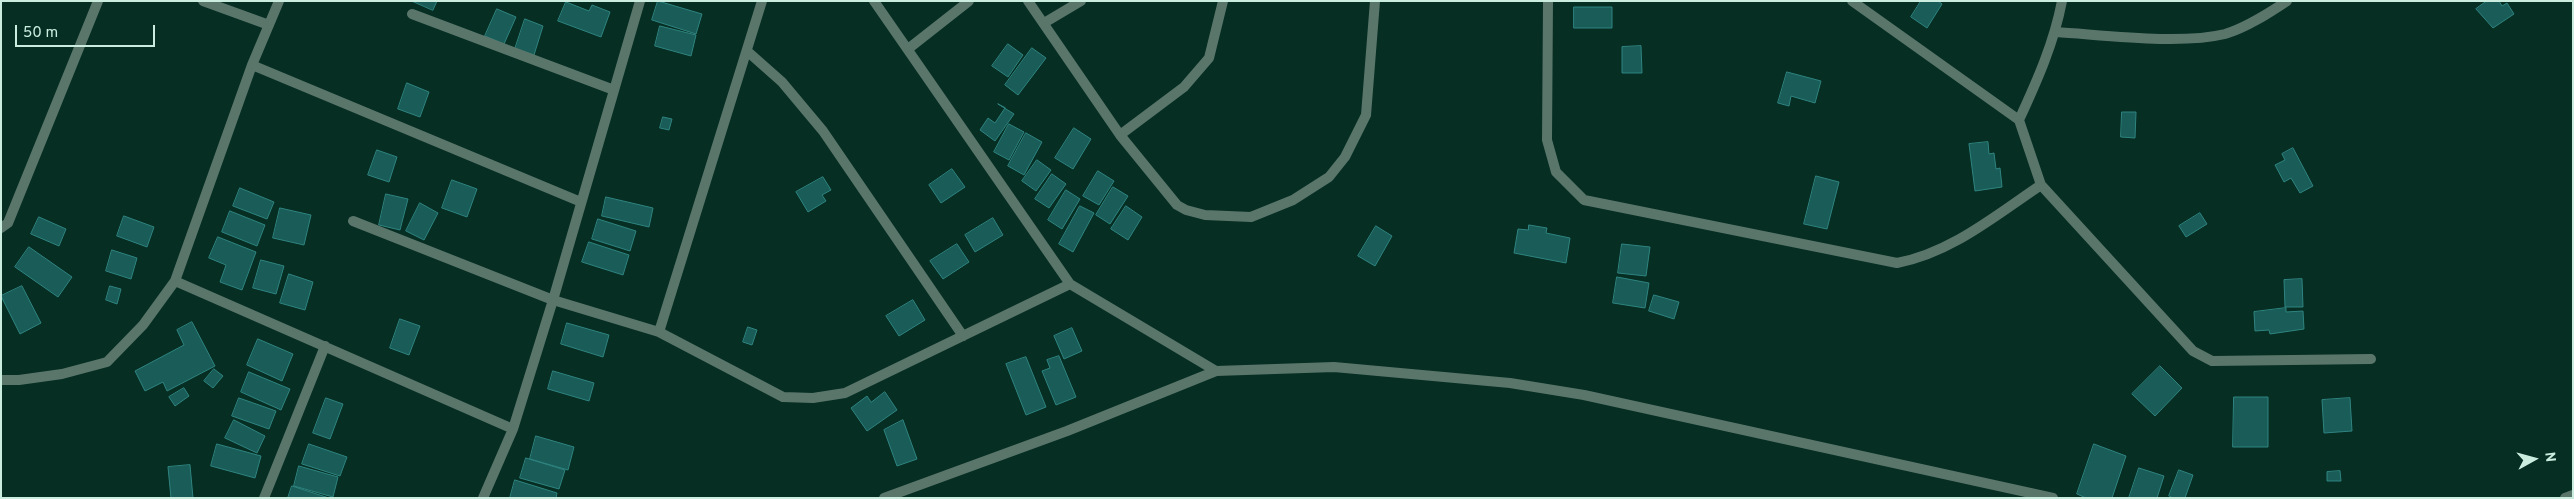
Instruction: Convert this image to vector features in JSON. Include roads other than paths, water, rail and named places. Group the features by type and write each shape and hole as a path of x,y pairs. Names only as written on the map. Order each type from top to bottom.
{"street":[{"path":"1,228 8,223 98,1"},
{"path":"203,1 269,26"},
{"path":"1,380 19,380 62,374 107,362 143,325 175,281 252,65 279,1"},
{"path":"483,498 513,429 553,300 640,1"},
{"path":"659,332 762,1"},
{"path":"874,1 1070,284 1216,371"},
{"path":"908,49 969,1"},
{"path":"1028,1 1120,135 1177,205 1186,210 1205,215 1252,217 1293,200 1329,177 1345,158 1366,115 1376,1"},
{"path":"1044,23 1081,1"},
{"path":"1120,135 1184,87 1209,58 1223,1"},
{"path":"1548,1 1547,140 1556,172 1584,200 1897,262 1921,258 1953,242 2041,185"},
{"path":"2019,120 2037,82 2056,32 2062,1"},
{"path":"2056,32 2180,38 2226,34 2270,12 2286,1"},
{"path":"1854,2 2019,120 2041,185 2193,351 2212,361 2371,359"},
{"path":"412,14 614,90"},
{"path":"747,51 782,82 823,132 963,336"},
{"path":"252,65 581,202"},
{"path":"353,221 553,300 659,332 783,397 813,398 845,393 1070,284"},
{"path":"175,281 513,429"},
{"path":"264,498 325,346"},
{"path":"884,498 1067,431 1216,371 1334,367 1510,383 1613,401 2053,498"},
{"path":"2565,498 2573,495"}]}
